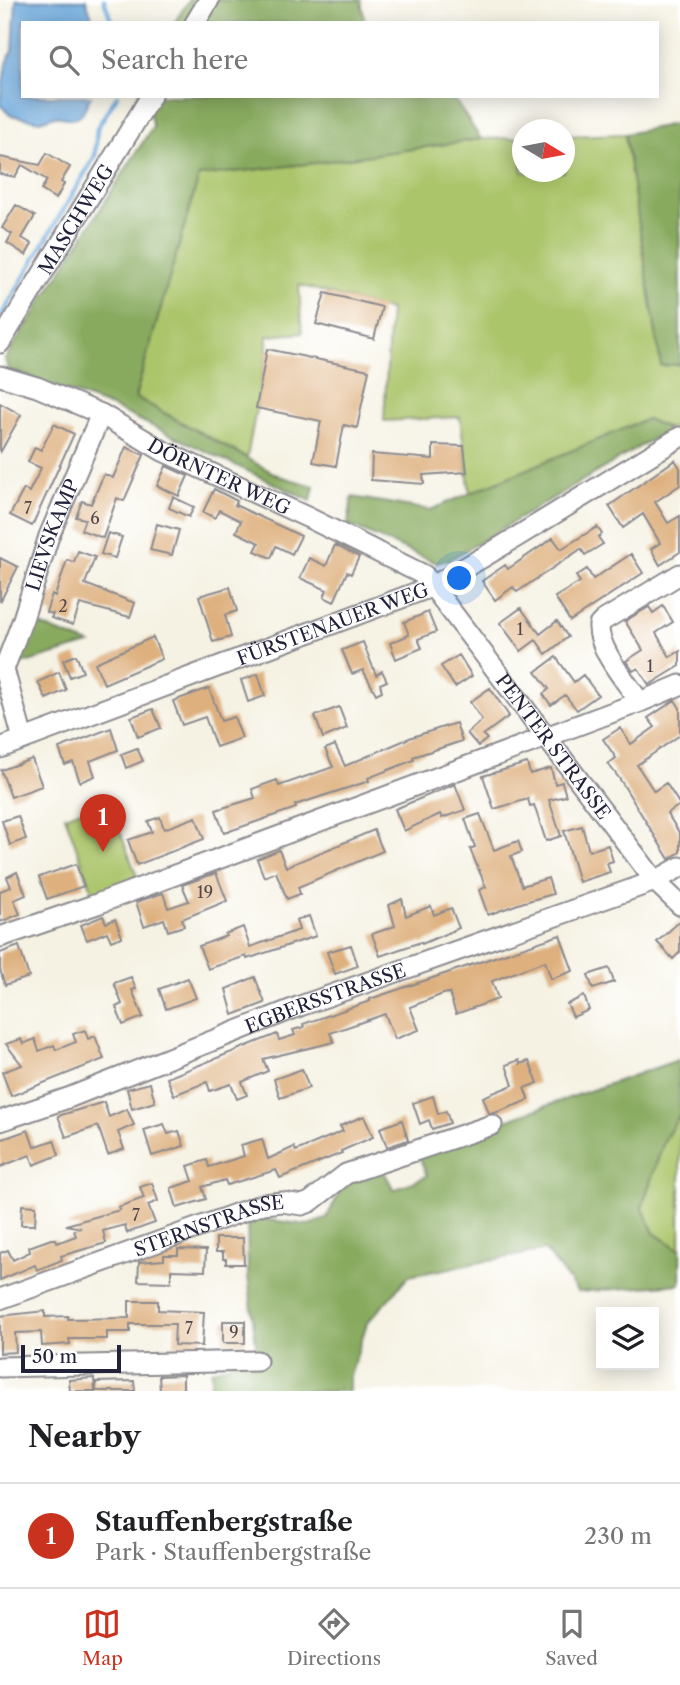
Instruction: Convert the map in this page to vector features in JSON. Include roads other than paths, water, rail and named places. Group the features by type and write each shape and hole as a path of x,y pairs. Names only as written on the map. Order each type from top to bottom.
{"street":[{"path":"196,21 209,0"},
{"name":"MASCHWEG","path":"0,343 150,98"},
{"name":"DÖRNTER WEG","path":"0,376 37,387 102,414 163,451 416,569 424,575 431,587"},
{"name":"LIEVSKAMP","path":"23,739 4,669 49,536 102,414"},
{"name":"FÜRSTENAUER WEG","path":"0,748 431,587 680,437"},
{"path":"640,702 606,650 599,635 599,625 680,574"},
{"name":"PENTER STRASSE","path":"431,587 655,880 680,905"},
{"path":"0,937 97,904 680,685"},
{"name":"EGBERSSTRASSE","path":"0,1121 68,1098 300,1006 655,880 680,867"},
{"name":"STERNSTRASSE","path":"0,1299 263,1204 282,1202 302,1205 310,1202 346,1174 492,1125"},
{"path":"0,1367 257,1361"}],"water":[{"path":"16,0 86,0 93,21 21,21 21,98 90,98 82,114 73,119 55,116 40,121 10,115 0,105 5,69 13,48"}],"waterway":[{"path":"104,0 111,21"},
{"path":"0,318 95,156 97,128 116,98"}],"place":[{"name":"Stauffenbergstraße","path":"103,852"}]}
